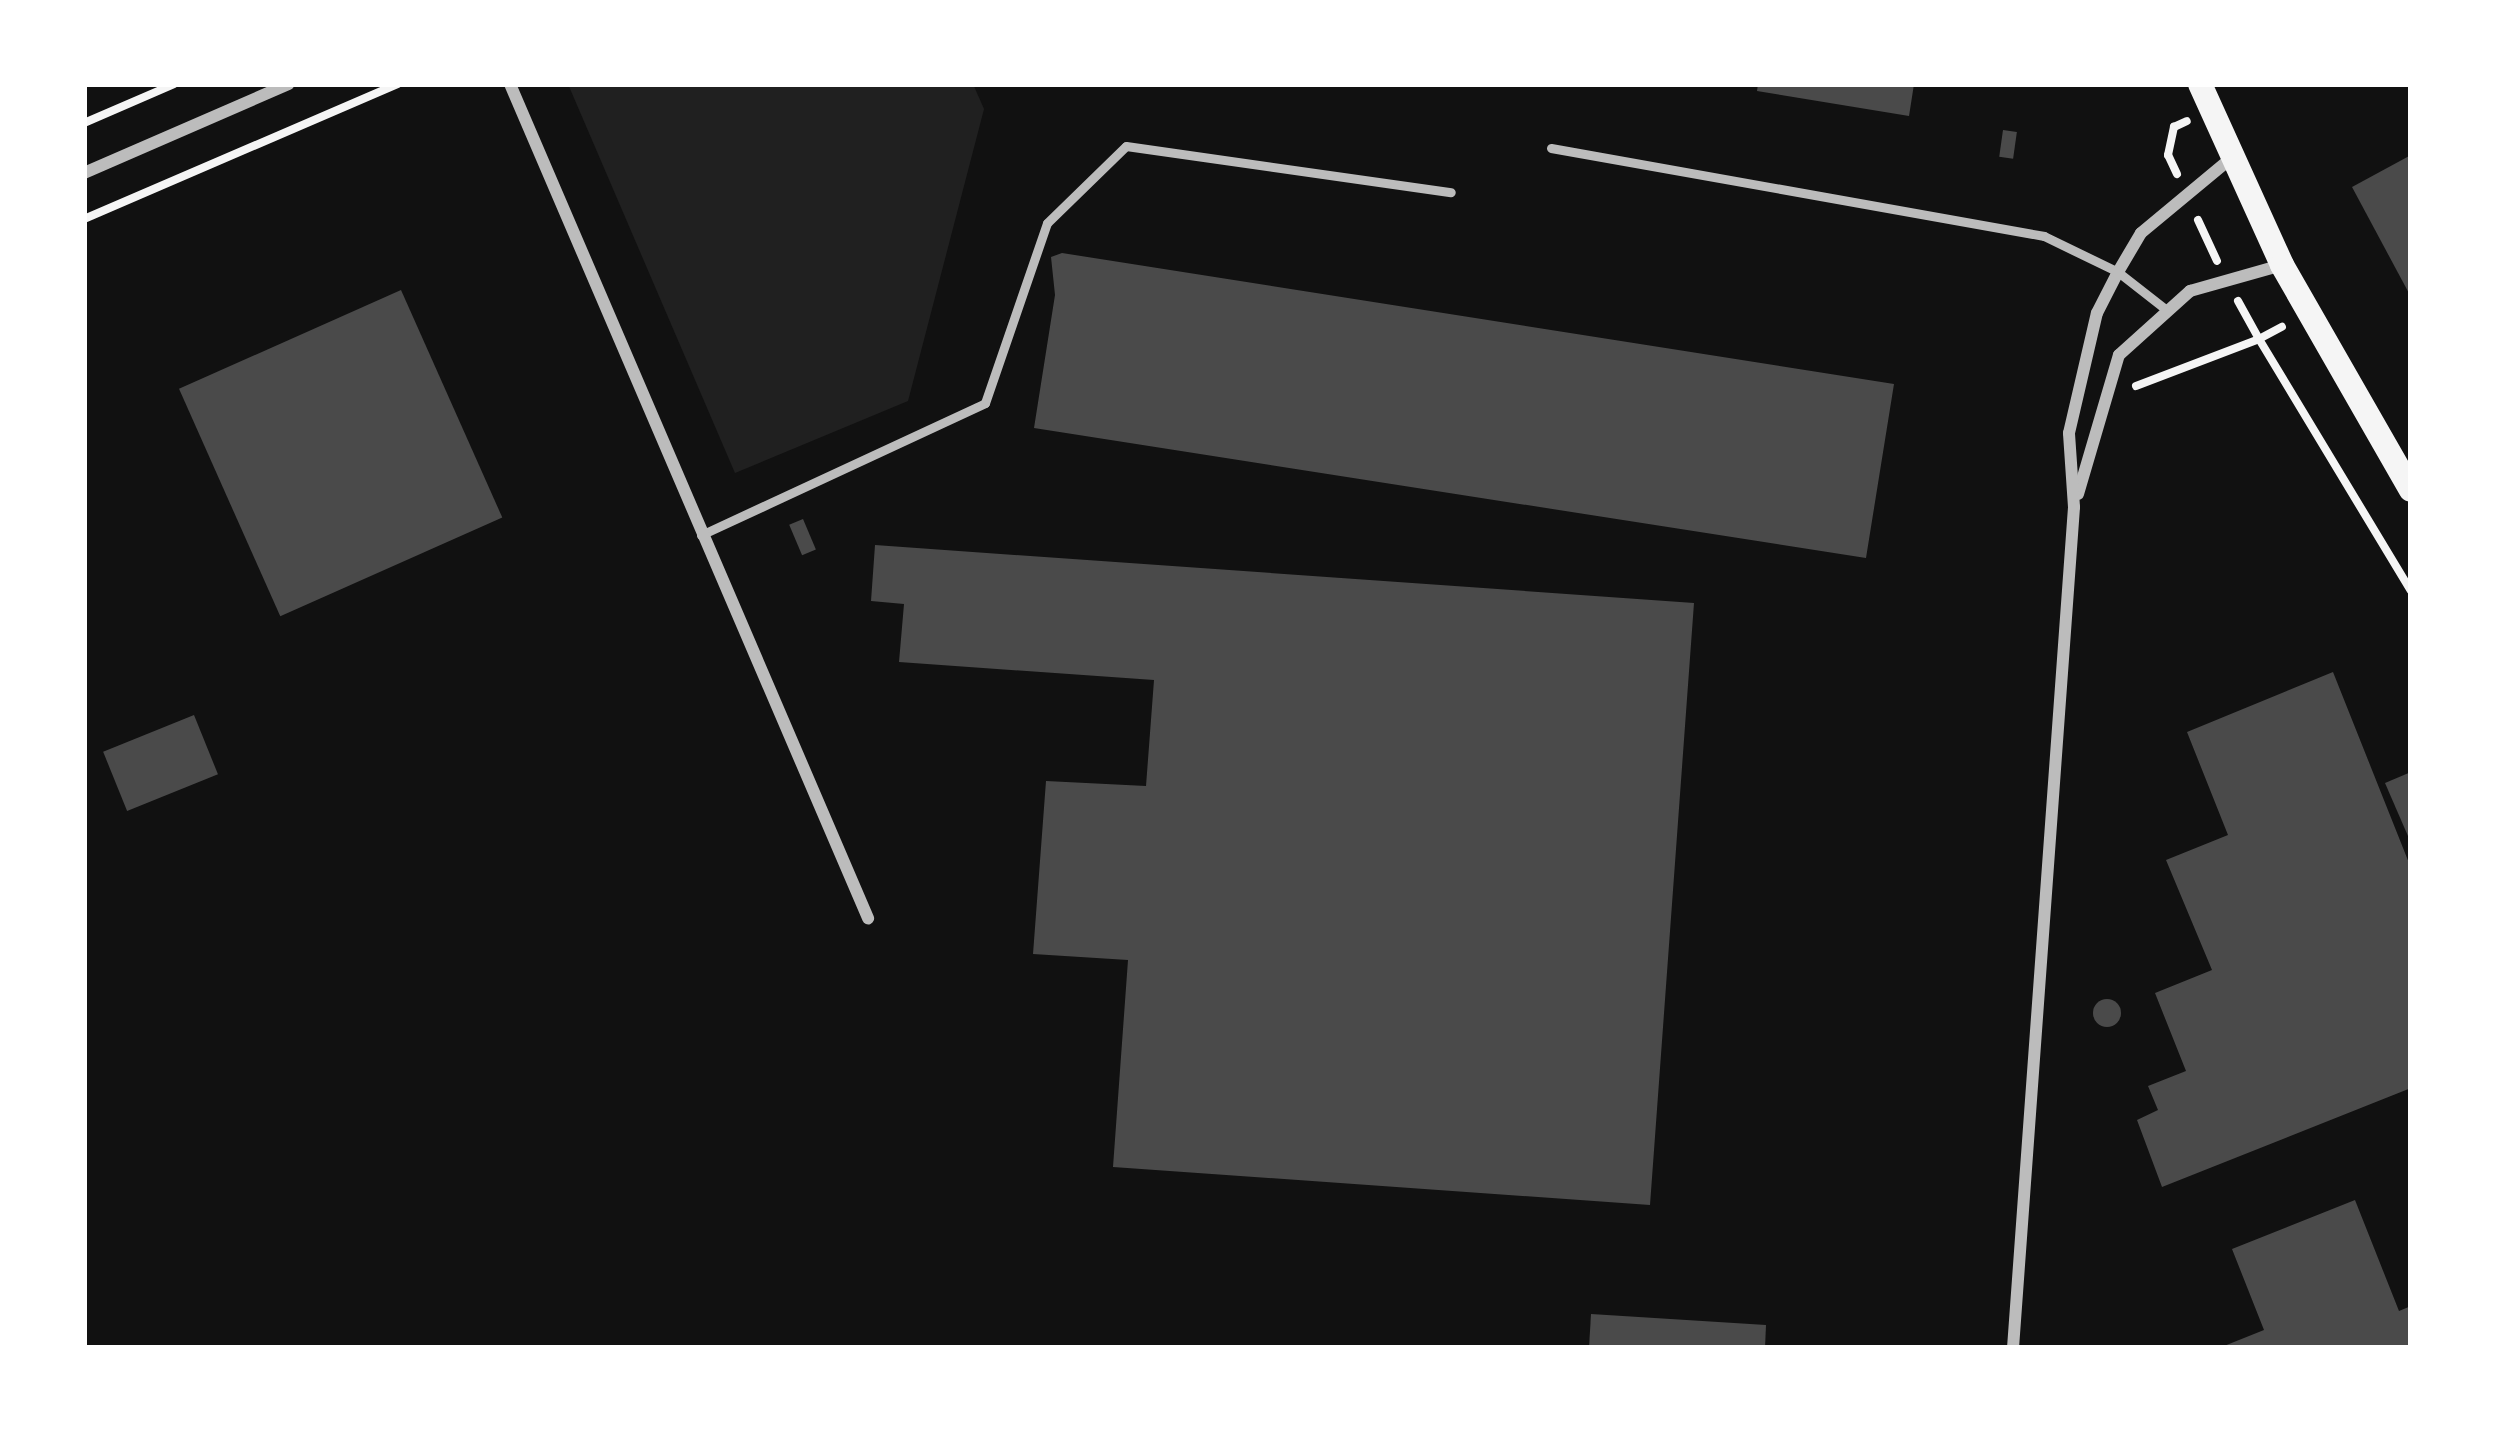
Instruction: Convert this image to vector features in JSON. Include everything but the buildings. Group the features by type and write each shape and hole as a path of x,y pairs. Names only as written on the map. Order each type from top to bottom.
{"main road":[{"path":"2200,84 2230,159 2282,265 2411,490"}],"street":[{"path":"84,173 289,84"},
{"path":"509,84 868,918"},
{"path":"2013,1348 2074,507 2069,434 2080,371 2118,272 2141,233 2230,159"},
{"path":"2074,507 2102,400 2119,356 2164,308 2224,277 2282,265"}],"lane":[{"path":"701,535 985,403 1047,223 1126,146 1451,192"},
{"path":"1551,148 2044,236 2118,272 2164,308"}],"path":[{"path":"84,123 174,84"},
{"path":"84,220 398,84"},
{"path":"2210,111 2174,127 2168,155 2224,277 2411,591"},
{"path":"2102,400 2259,339 2308,312"}],"shaded area":[{"path":"568,84 973,84 984,109 908,401 735,473"}]}
